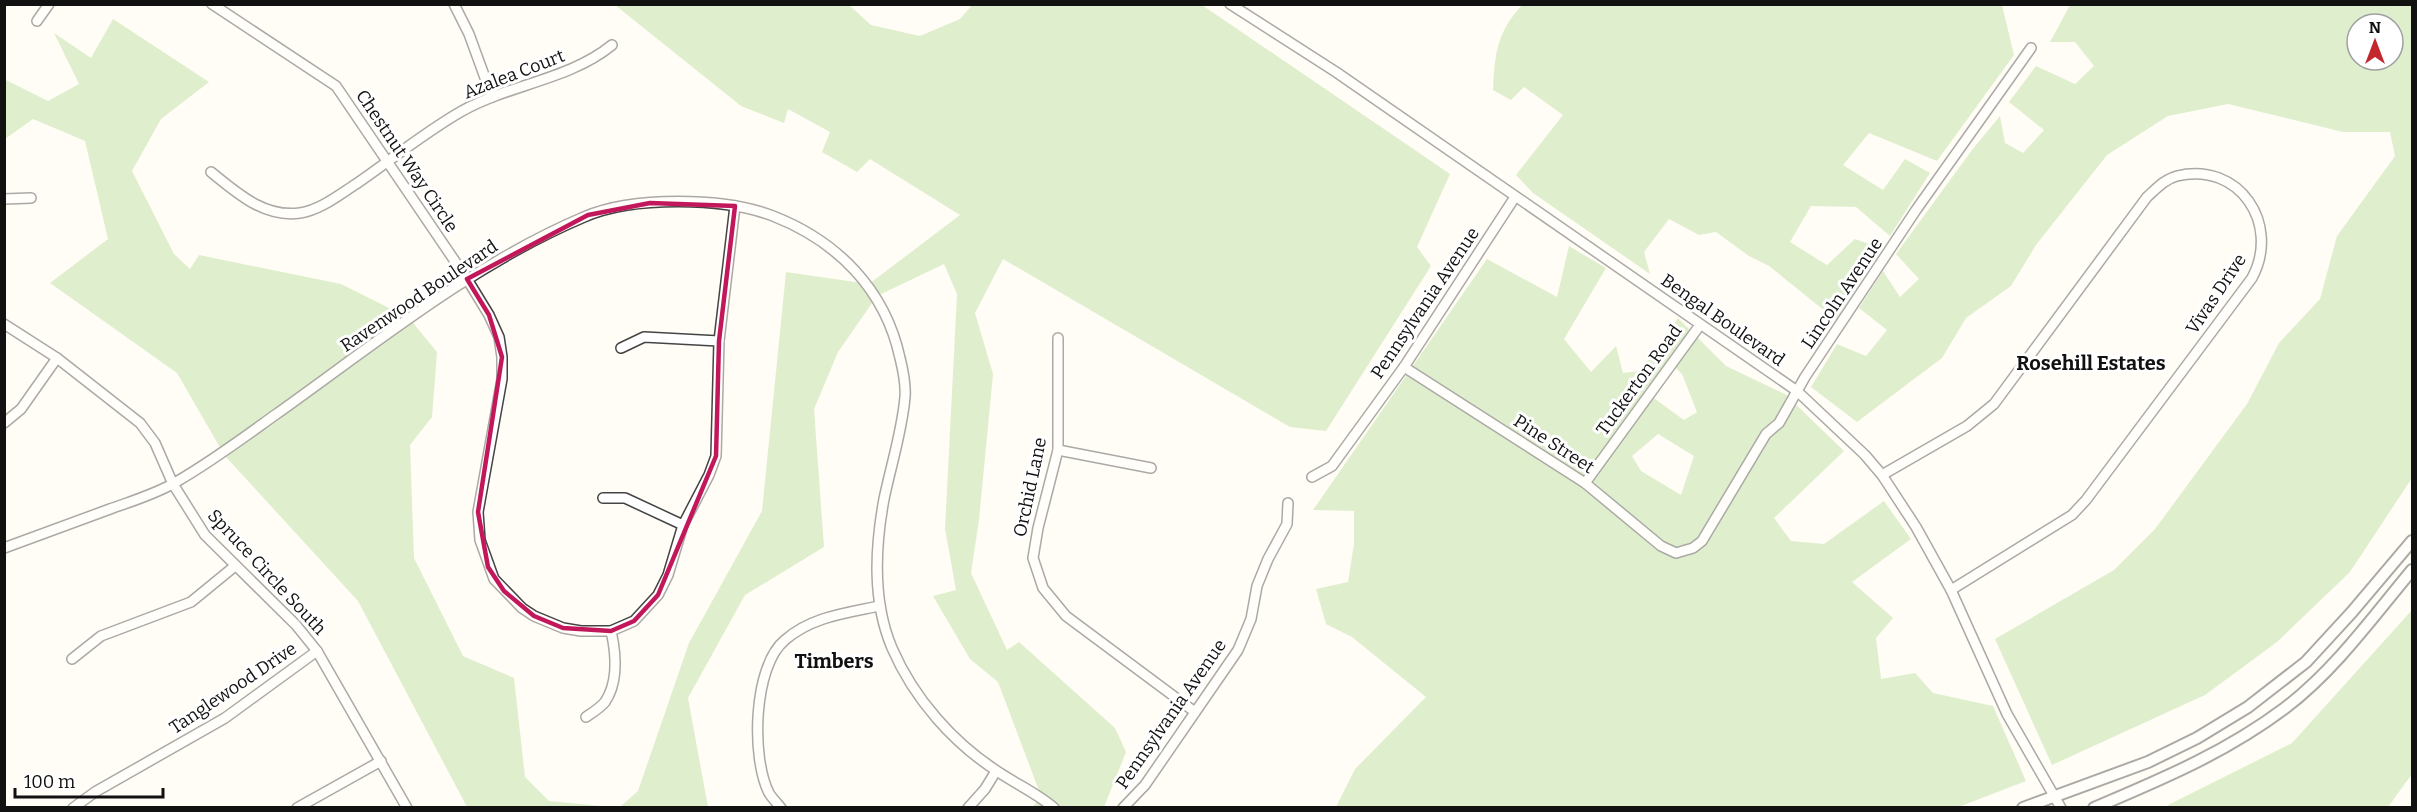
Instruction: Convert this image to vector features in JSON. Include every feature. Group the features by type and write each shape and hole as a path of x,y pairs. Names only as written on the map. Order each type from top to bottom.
{"street":[{"path":"37,21 49,4"},
{"name":"Chestnut Way Circle","path":"212,4 336,86 489,315 499,338 502,379 478,512 480,540 488,567 504,591 534,616 563,628 581,631 611,631 634,621 658,595 668,575 683,525 709,475 716,456 719,341 735,206"},
{"path":"454,4 469,34 492,98"},
{"name":"Bengal Boulevard","path":"1230,4 1336,72 1797,391 1840,430 1882,475 1916,527 1951,590 2007,714 2052,796 2061,807"},
{"name":"Azalea Court","path":"211,172 264,210 283,214 302,213 318,207 462,111 580,66 596,58 612,45"},
{"name":"Lincoln Avenue","path":"1682,552 1702,541 1766,434 1779,423 1797,391 1940,176 2031,48"},
{"name":"Vivas Drive","path":"1882,475 1966,426 1994,404 2147,197 2162,184 2176,177 2194,174 2211,176 2228,182 2243,193 2258,218 2263,247 2260,262 2252,278 2086,500 2072,515 1951,590"},
{"name":"Pennsylvania Avenue","path":"1311,477 1332,466 1404,367 1515,197"},
{"path":"4,199 30,198"},
{"name":"Ravenwood Boulevard","path":"4,548 174,484 231,447 467,279 533,241 588,215 616,207 689,202 735,206 767,213 818,238 839,254 871,288 896,337 906,392 879,533 877,568 879,606 892,647 918,696 953,736 996,771 1054,807"},
{"name":"Spruce Circle South","path":"4,324 57,358 140,423 155,443 174,484 206,535 296,625 317,651 407,807"},
{"name":"Tuckerton Road","path":"1585,483 1700,325"},
{"path":"621,348 644,337 719,341"},
{"name":"Orchid Lane","path":"1058,339 1058,450 1038,528 1033,558 1043,588 1066,616 1196,712"},
{"path":"4,423 21,409 57,358"},
{"name":"Pine Street","path":"1404,367 1585,483 1661,546 1676,553 1682,552"},
{"path":"1058,450 1151,468"},
{"path":"603,498 625,498 683,525"},
{"name":"Pennsylvania Avenue","path":"1123,807 1145,785 1238,650 1251,619 1257,586 1268,559 1287,524 1288,503"},
{"path":"2023,807 2148,762 2207,733 2248,708 2306,662 2412,541"},
{"path":"72,659 101,636 191,602 235,566"},
{"path":"2094,807 2183,770 2237,741 2286,707 2333,663 2412,570"},
{"path":"781,807 769,792 762,767 758,735 764,677 771,658 783,641 802,627 820,619 879,606"},
{"path":"586,717 604,703 610,690 616,659 611,631"},
{"name":"Tanglewood Drive","path":"73,807 95,792 225,718 317,651"},
{"path":"297,807 381,761"},
{"path":"968,807 985,789 996,771"}],"highlighted area":[{"path":"650,203 735,206 719,341 716,456 658,595 634,621 611,631 563,628 534,616 504,591 488,567 478,512 502,357 489,315 467,279 588,215"}],"green space":[{"path":"1523,4 2002,5 2014,55 1937,161 1869,133 1843,165 1883,190 1905,159 1930,173 1890,236 1856,207 1811,206 1790,242 1827,265 1855,239 1880,248 1836,320 1769,266 1749,256 1716,232 1699,235 1669,219 1644,252 1650,274 1533,193 1516,175 1563,115 1524,87 1511,100 1493,90 1496,55 1502,34"},
{"path":"615,5 849,5 871,25 920,36 960,19 972,5 1202,5 1450,174 1417,247 1431,266 1326,431 1290,427 1003,259 975,313 993,374 979,520 971,573 1007,650 1019,642 1115,728 1126,752 1104,807 1033,807 1041,796 998,682 970,659 933,596 956,590 945,529 957,294 944,264 877,296 838,352 814,409 824,547 745,595 688,698 708,807 620,807 638,791 689,643 762,511 786,272 869,284 960,215 870,159 857,172 822,152 830,132 788,109 784,123 741,106"},
{"path":"2070,5 2412,5 2412,478 2350,572 2277,642 2205,695 2052,765 1995,639 2114,570 2155,529 2247,404 2279,343 2320,299 2337,236 2395,156 2390,132 2343,132 2228,104 2168,116 2107,155 2036,245 2011,286 1966,318 1942,358 1857,422 1811,387 1837,344 1866,356 1887,330 1859,308 1883,271 1900,297 1919,279 1896,254 1972,150 2000,116 2005,143 2023,153 2044,130 2009,102 2036,66 2075,84 2094,66 2075,42 2050,42"},
{"path":"113,19 209,82 161,119 132,171 174,254 190,269 199,255 341,284 409,318 437,352 432,417 410,445 414,558 463,656 514,678 525,777 549,801 612,807 467,807 358,601 225,456 177,373 50,283 108,239 85,141 33,119 5,139 4,79 48,101 79,84 54,33 91,58"},
{"path":"1569,246 1606,268 1564,339 1591,372 1616,346 1623,373 1640,371 1678,318 1726,366 1785,394 1844,451 1774,518 1791,541 1824,544 1884,501 1911,539 1852,582 1893,618 1876,638 1881,679 1915,673 1933,693 1993,706 2026,781 1956,808 1336,807 1355,769 1426,697 1352,637 1326,624 1316,589 1348,582 1354,544 1354,511 1313,510 1487,259 1557,297","holes":["1671,363 1682,374 1697,412 1684,420 1644,391","1658,434 1694,456 1681,495 1641,471 1632,456"]},
{"path":"2412,610 2412,774 2388,807 2169,807 2168,805 2292,743"}],"district":[{"name":"Rosehill Estates","path":"2091,363"},
{"name":"Timbers","path":"834,661"}]}
